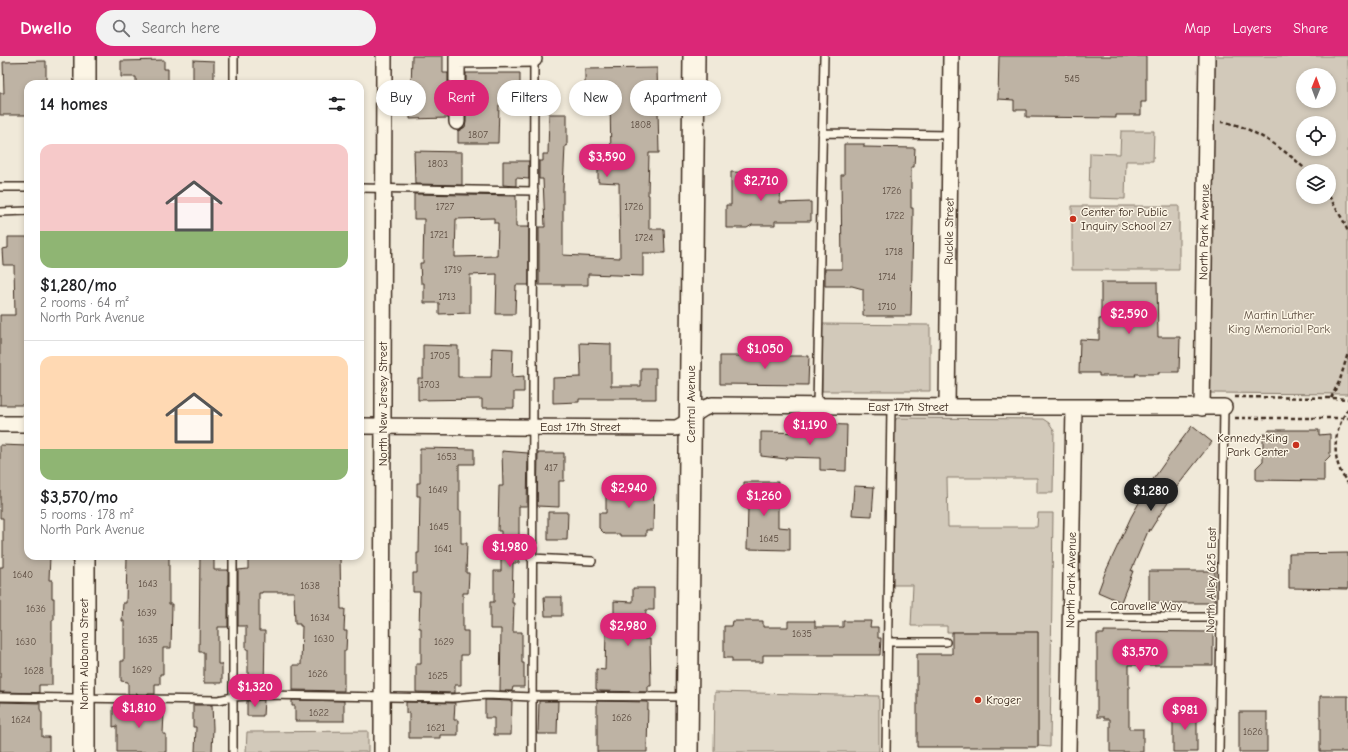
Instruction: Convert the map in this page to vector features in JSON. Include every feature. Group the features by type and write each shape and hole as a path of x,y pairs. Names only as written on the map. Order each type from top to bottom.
{"main road":[{"path":"85,56 85,80"},
{"name":"Central Avenue","path":"687,752 694,56"},
{"name":"North Alabama Street","path":"84,560 84,752"}],"street":[{"name":"North New Jersey Street","path":"382,752 384,56"},
{"name":"Ruckle Street","path":"946,407 950,56"},
{"name":"North Park Avenue","path":"1202,408 1207,56"},
{"path":"457,122 457,58 534,58"},
{"name":"East 17th Street","path":"364,426 676,428 688,422 704,408 712,405 1074,408 1224,407"},
{"name":"North Park Avenue","path":"1068,752 1074,408"},
{"path":"0,424 24,424"}],"lane":[{"path":"234,56 234,80"},
{"path":"817,406 824,56"},
{"path":"532,752 534,58"},
{"path":"822,133 950,135"},
{"path":"0,187 24,187"},
{"path":"364,188 534,191"},
{"path":"0,212 24,212"},
{"path":"886,752 891,407"},
{"name":"North Alley 625 East","path":"1219,752 1224,407"},
{"path":"532,558 592,561"},
{"path":"233,560 233,752"},
{"name":"Caravelle Way","path":"1070,616 1221,617"},
{"path":"888,642 946,642"},
{"path":"0,698 84,697 218,700 233,697 263,695 452,698 487,695 688,697"}],"path":[{"path":"1206,121 1230,122 1262,136 1301,164"},
{"path":"1334,204 1348,232"},
{"path":"1331,398 1340,380 1348,353"},
{"path":"1348,399 1233,397 1224,407 1232,418 1348,418"},
{"path":"1348,409 1342,418 1336,433 1335,449 1338,465 1348,483"}],"green space":[{"name":"Martin Luther King Memorial Park","path":"1215,56 1348,56 1348,394 1209,393"},
{"path":"1121,131 1154,131 1153,161 1126,161 1125,199 1089,198 1090,153 1120,154"},
{"path":"1072,206 1179,206 1179,270 1072,270"},
{"path":"822,324 930,325 930,391 822,391"},
{"path":"897,418 1043,419 1049,423 1054,430 1053,493 1037,493 1037,478 947,478 948,527 1037,527 1038,513 1053,513 1050,747 1038,746 1038,632 947,632 947,626 911,626 913,585 892,585 893,424"},
{"path":"715,692 879,696 879,752 714,752"},
{"path":"368,731 368,752 246,752 247,732"}],"building":[{"path":"412,56 443,56 443,73 448,73 448,80 434,80 434,116 448,116 448,118 410,119 410,116 426,116 426,80 411,80"},
{"path":"999,56 1146,56 1146,102 1141,102 1141,115 1116,115 1116,118 1026,117 1026,110 1014,110 1014,100 998,99"},
{"path":"164,60 164,69 168,69 168,80 136,80 136,77 121,77 121,61"},
{"path":"193,60 214,61 214,80 193,80"},
{"path":"46,61 46,80 24,80 24,115 0,115 0,93 4,93 3,62"},
{"path":"657,68 657,80 630,80 630,116 658,116 659,153 649,153 649,229 664,229 665,253 643,253 643,276 588,274 588,285 539,285 539,227 545,227 543,179 539,179 539,161 543,161 543,154 548,154 549,116 561,116 561,114 567,114 567,146 565,146 563,189 563,255 620,258 619,183 598,182 598,158 611,158 610,116 622,116 622,80 585,80 585,69"},
{"path":"466,73 520,73 520,80 497,80 498,143 458,143 458,131 465,127 466,116 489,116 489,80 466,80"},
{"path":"844,144 864,144 864,147 915,148 914,167 911,167 911,208 913,208 913,222 911,316 863,316 863,289 852,286 825,286 825,269 842,269 841,175 844,175"},
{"path":"414,151 462,152 462,185 415,184"},
{"path":"503,161 529,161 529,179 516,178 516,186 503,185"},
{"path":"731,172 781,174 780,203 811,202 811,221 775,221 775,225 752,225 747,228 726,228 726,205 731,205"},
{"path":"414,194 516,196 516,227 529,227 529,285 516,285 515,314 496,314 497,274 470,275 470,313 439,314 439,303 424,303 424,283 421,283 420,263 423,263 424,219 414,219","holes":["494,218 494,223 498,223 497,256 455,257 456,219"]},
{"path":"8,237 24,237 24,405 0,405 0,315 15,315 14,265 3,265 2,249 8,248"},
{"path":"1101,282 1157,282 1158,337 1180,337 1179,372 1135,374 1136,376 1099,376 1099,373 1079,373 1080,339 1099,340 1099,319 1101,319"},
{"path":"580,343 611,344 611,386 641,386 641,368 656,368 656,399 579,399 579,402 553,403 553,378 581,377"},
{"path":"423,345 458,346 458,377 491,377 492,348 513,349 512,377 524,376 524,392 514,392 514,408 482,408 482,399 418,400 418,378 423,378"},
{"path":"720,356 809,356 808,385 720,384"},
{"path":"820,424 847,425 846,471 820,470 820,458 787,457 786,459 761,456 761,432 820,433"},
{"path":"1192,426 1212,442 1179,484 1149,532 1149,529 1131,571 1133,571 1121,602 1098,592 1105,573 1131,517 1149,485"},
{"name":"Kennedy-King Park Center","path":"1269,430 1319,430 1319,435 1330,434 1330,456 1324,462 1324,481 1256,480 1256,468 1263,461 1263,434 1268,434"},
{"path":"0,445 24,446 24,560 50,560 49,580 52,580 52,598 54,598 54,620 52,620 52,685 39,685 39,693 0,692 0,567 3,567 3,518 0,518"},
{"path":"420,448 474,449 474,464 459,464 461,543 467,543 466,573 469,573 468,593 463,593 463,631 468,631 468,655 461,655 461,685 455,685 455,693 416,692 416,664 421,664 421,628 419,628 420,592 413,592 413,573 417,573 417,553 419,553 420,496 417,496 417,483 420,483"},
{"path":"502,451 528,453 527,506 519,506 519,563 513,563 512,603 514,603 513,632 522,632 524,687 513,687 512,691 500,691 501,629 490,629 490,602 494,602 494,571 501,571 501,531 498,531 499,486 503,486"},
{"path":"538,453 564,453 564,481 559,481 559,507 537,506"},
{"path":"616,481 654,481 653,530 646,530 646,536 620,536 620,534 605,534 599,528 599,513 606,513 606,489 616,489"},
{"path":"744,482 778,482 778,527 790,528 790,550 747,549 748,506 742,506 742,487 744,487"},
{"path":"854,486 874,487 872,516 852,515"},
{"path":"548,512 568,512 567,540 548,540"},
{"path":"1348,553 1348,589 1289,588 1289,554"},
{"path":"127,560 169,560 169,604 172,604 171,648 163,648 163,674 160,674 160,684 155,684 155,694 128,694 128,682 121,681 121,661 124,661 124,621 122,621 123,603 126,603"},
{"path":"200,560 214,560 214,570 228,570 228,627 218,627 218,664 222,664 222,683 204,683 204,652 199,652"},
{"path":"248,560 340,560 341,609 345,609 344,631 347,631 346,651 344,651 344,691 293,690 293,665 301,665 302,626 300,626 300,624 295,624 294,592 262,592 259,593 259,631 265,631 264,690 248,691 248,649 246,649 246,626 238,626 238,570 248,569"},
{"path":"1149,571 1215,571 1214,603 1149,603"},
{"path":"633,588 654,588 654,610 646,610 644,639 650,639 651,686 648,686 648,692 597,691 596,669 605,670 606,633 614,633 614,601 633,602"},
{"path":"544,597 562,597 562,616 545,616"},
{"path":"732,621 763,621 763,627 788,627 788,621 815,621 815,627 843,627 843,621 871,621 870,627 878,627 878,638 881,638 880,655 763,655 763,662 732,662 732,658 724,658 724,626 731,626"},
{"path":"1104,631 1213,632 1213,665 1129,665 1129,729 1143,729 1143,752 1110,752 1110,719 1097,717 1097,634 1104,634"},
{"name":"Kroger","path":"952,632 1038,632 1038,747 917,747 917,654 952,654"},
{"path":"1320,696 1348,696 1348,752 1320,752"},
{"path":"264,700 263,716 247,716 247,701"},
{"path":"292,700 344,701 344,721 295,721 295,706 292,706"},
{"path":"485,700 512,701 511,735 494,735 494,718 485,718"},
{"path":"539,701 558,701 557,734 538,734"},
{"path":"597,701 648,702 647,752 597,752"},
{"path":"0,702 40,703 42,713 42,737 49,737 49,752 0,752"},
{"path":"406,702 455,703 454,720 458,720 458,735 440,735 440,738 409,738 409,713 406,713"},
{"path":"128,704 155,704 155,713 164,713 163,734 166,734 166,752 117,752 117,726 113,727 113,707 128,707"},
{"path":"193,705 212,705 212,752 195,752 196,727 193,727"},
{"path":"1173,710 1197,710 1197,752 1173,752"},
{"path":"1239,712 1267,712 1267,752 1239,752"}],"place":[{"name":"Center for Public Inquiry School 27","path":"1073,219"},
{"name":"Kennedy-King Park Center","path":"1296,445"},
{"name":"Kroger","path":"978,700"}]}
